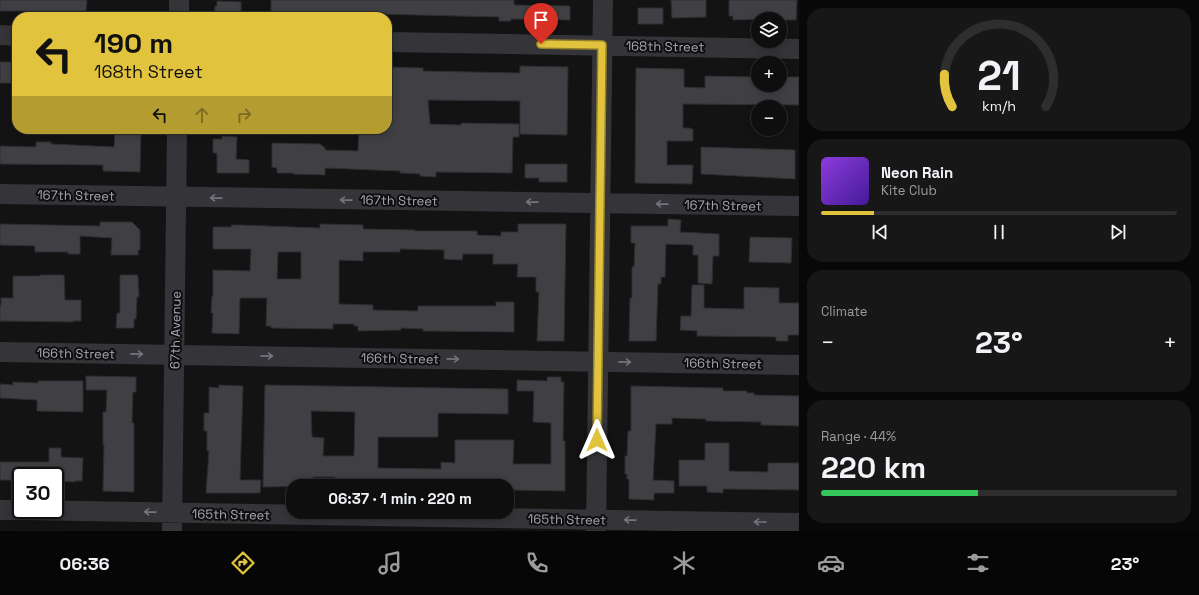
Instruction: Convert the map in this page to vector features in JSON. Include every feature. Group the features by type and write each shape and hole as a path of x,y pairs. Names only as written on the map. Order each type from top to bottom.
{"street":[{"path":"179,12 180,0"},
{"path":"596,525 603,0"},
{"path":"0,36 12,36"},
{"name":"168th Street","path":"392,42 799,49"},
{"name":"67th Avenue","path":"172,522 177,134"},
{"name":"167th Street","path":"0,194 799,206"},
{"name":"166th Street","path":"0,352 799,365"},
{"name":"165th Street","path":"0,510 12,510"},
{"name":"165th Street","path":"64,513 172,522 596,525 799,523"}],"building":[{"path":"0,0 87,0 86,11 0,11"},
{"path":"271,0 514,0 514,5 570,6 570,20 511,19 511,21 499,21 499,17 392,14 392,12 271,12"},
{"path":"671,0 706,0 706,17 672,18"},
{"path":"729,0 797,0 796,20 787,20 787,12 751,12 751,20 733,20 733,16 729,16"},
{"path":"217,1 241,2 241,12 214,12 215,6 217,6"},
{"path":"638,8 663,8 663,24 638,24"},
{"path":"0,62 11,62 11,83 0,83"},
{"path":"520,66 568,67 567,135 520,134 520,101 428,100 430,124 519,124 519,137 513,137 512,173 436,172 436,177 420,176 420,174 400,173 400,171 325,168 325,175 277,173 277,168 272,167 272,143 320,144 325,148 325,150 358,151 359,134 392,134 392,67 423,68 423,71 520,73"},
{"path":"636,68 684,69 684,87 705,88 705,76 751,77 751,92 787,92 787,77 799,77 799,105 787,105 787,100 751,100 751,105 683,104 683,128 693,129 693,141 667,141 667,165 693,165 692,184 635,183"},
{"path":"115,134 141,134 140,172 103,171 103,165 0,164 0,146 36,147 36,142 51,142 51,144 114,147"},
{"path":"222,136 237,137 236,159 249,160 249,173 217,173 217,153 213,153 213,139 222,139"},
{"path":"701,147 795,150 795,179 701,174"},
{"path":"525,164 567,164 567,182 539,182 539,178 525,178"},
{"path":"668,219 681,220 680,232 719,234 719,256 713,256 712,284 698,283 698,255 693,255 693,245 666,244 665,277 661,277 661,284 658,284 656,341 629,341 630,298 632,298 632,267 634,267 635,243 631,243 631,226 668,226"},
{"path":"100,222 132,222 140,230 140,250 138,250 138,255 111,255 112,238 80,236 80,254 68,254 68,252 35,252 35,246 0,245 0,224 100,226"},
{"path":"320,224 363,225 363,229 477,231 477,235 501,236 501,232 518,232 518,224 566,224 564,341 537,341 539,292 536,292 536,277 517,277 518,264 493,264 493,254 463,254 462,260 444,259 444,250 400,249 400,252 363,252 363,261 339,260 339,304 373,305 373,310 418,311 418,306 496,306 496,302 514,302 514,332 423,331 423,329 401,328 401,330 358,331 358,326 354,326 354,324 333,324 333,329 271,328 271,326 266,326 267,298 240,298 239,334 212,333 213,313 211,313 213,296 213,270 250,271 251,249 213,249 213,227 232,227 231,225 239,225 320,228","holes":["278,252 301,252 301,279 277,279"]},
{"path":"750,237 792,238 791,263 749,262"},
{"path":"64,275 65,300 81,300 81,321 0,321 1,298 13,298 13,276"},
{"path":"120,275 137,275 138,277 139,297 137,297 134,328 116,328 117,313 120,313"},
{"path":"692,285 704,285 704,308 744,309 744,287 779,288 779,303 799,303 799,335 788,335 788,341 776,341 776,337 697,336 697,331 680,330 681,316 691,316"},
{"path":"86,376 136,377 136,392 133,392 132,423 134,423 134,492 103,491 103,412 106,412 107,390 86,390"},
{"path":"547,377 561,377 561,382 564,382 563,441 565,441 565,491 514,490 514,479 335,479 335,477 313,477 313,479 286,479 286,487 263,487 265,385 508,389 508,414 438,413 438,437 378,437 378,468 441,469 441,462 455,463 455,440 514,440 513,464 551,464 551,423 533,422 534,391 517,391 517,380 547,381","holes":["311,411 355,412 354,456 323,456 324,438 312,437"]},
{"path":"38,381 83,381 83,412 37,411 37,400 0,398 0,384 13,385 13,382 38,383"},
{"path":"219,385 243,386 240,480 261,480 260,493 206,493 209,451 207,451 207,431 204,431 204,413 209,413 209,387 219,388"},
{"path":"631,386 723,388 723,391 747,391 747,393 754,393 754,395 799,396 799,426 761,425 761,422 706,421 706,419 672,418 672,424 656,424 653,480 674,481 674,493 654,493 654,500 629,499 629,479 627,479 627,474 625,474 625,456 627,456 628,431 631,431"},
{"path":"705,443 729,443 729,471 768,472 768,463 799,463 799,490 723,489 723,493 707,492 707,486 679,486 679,460 705,460"},
{"path":"49,448 61,448 61,457 83,458 82,481 64,481 64,467 12,467 12,480 0,480 0,462 49,462"}],"route":[{"path":"541,44 602,45 597,440"}]}
